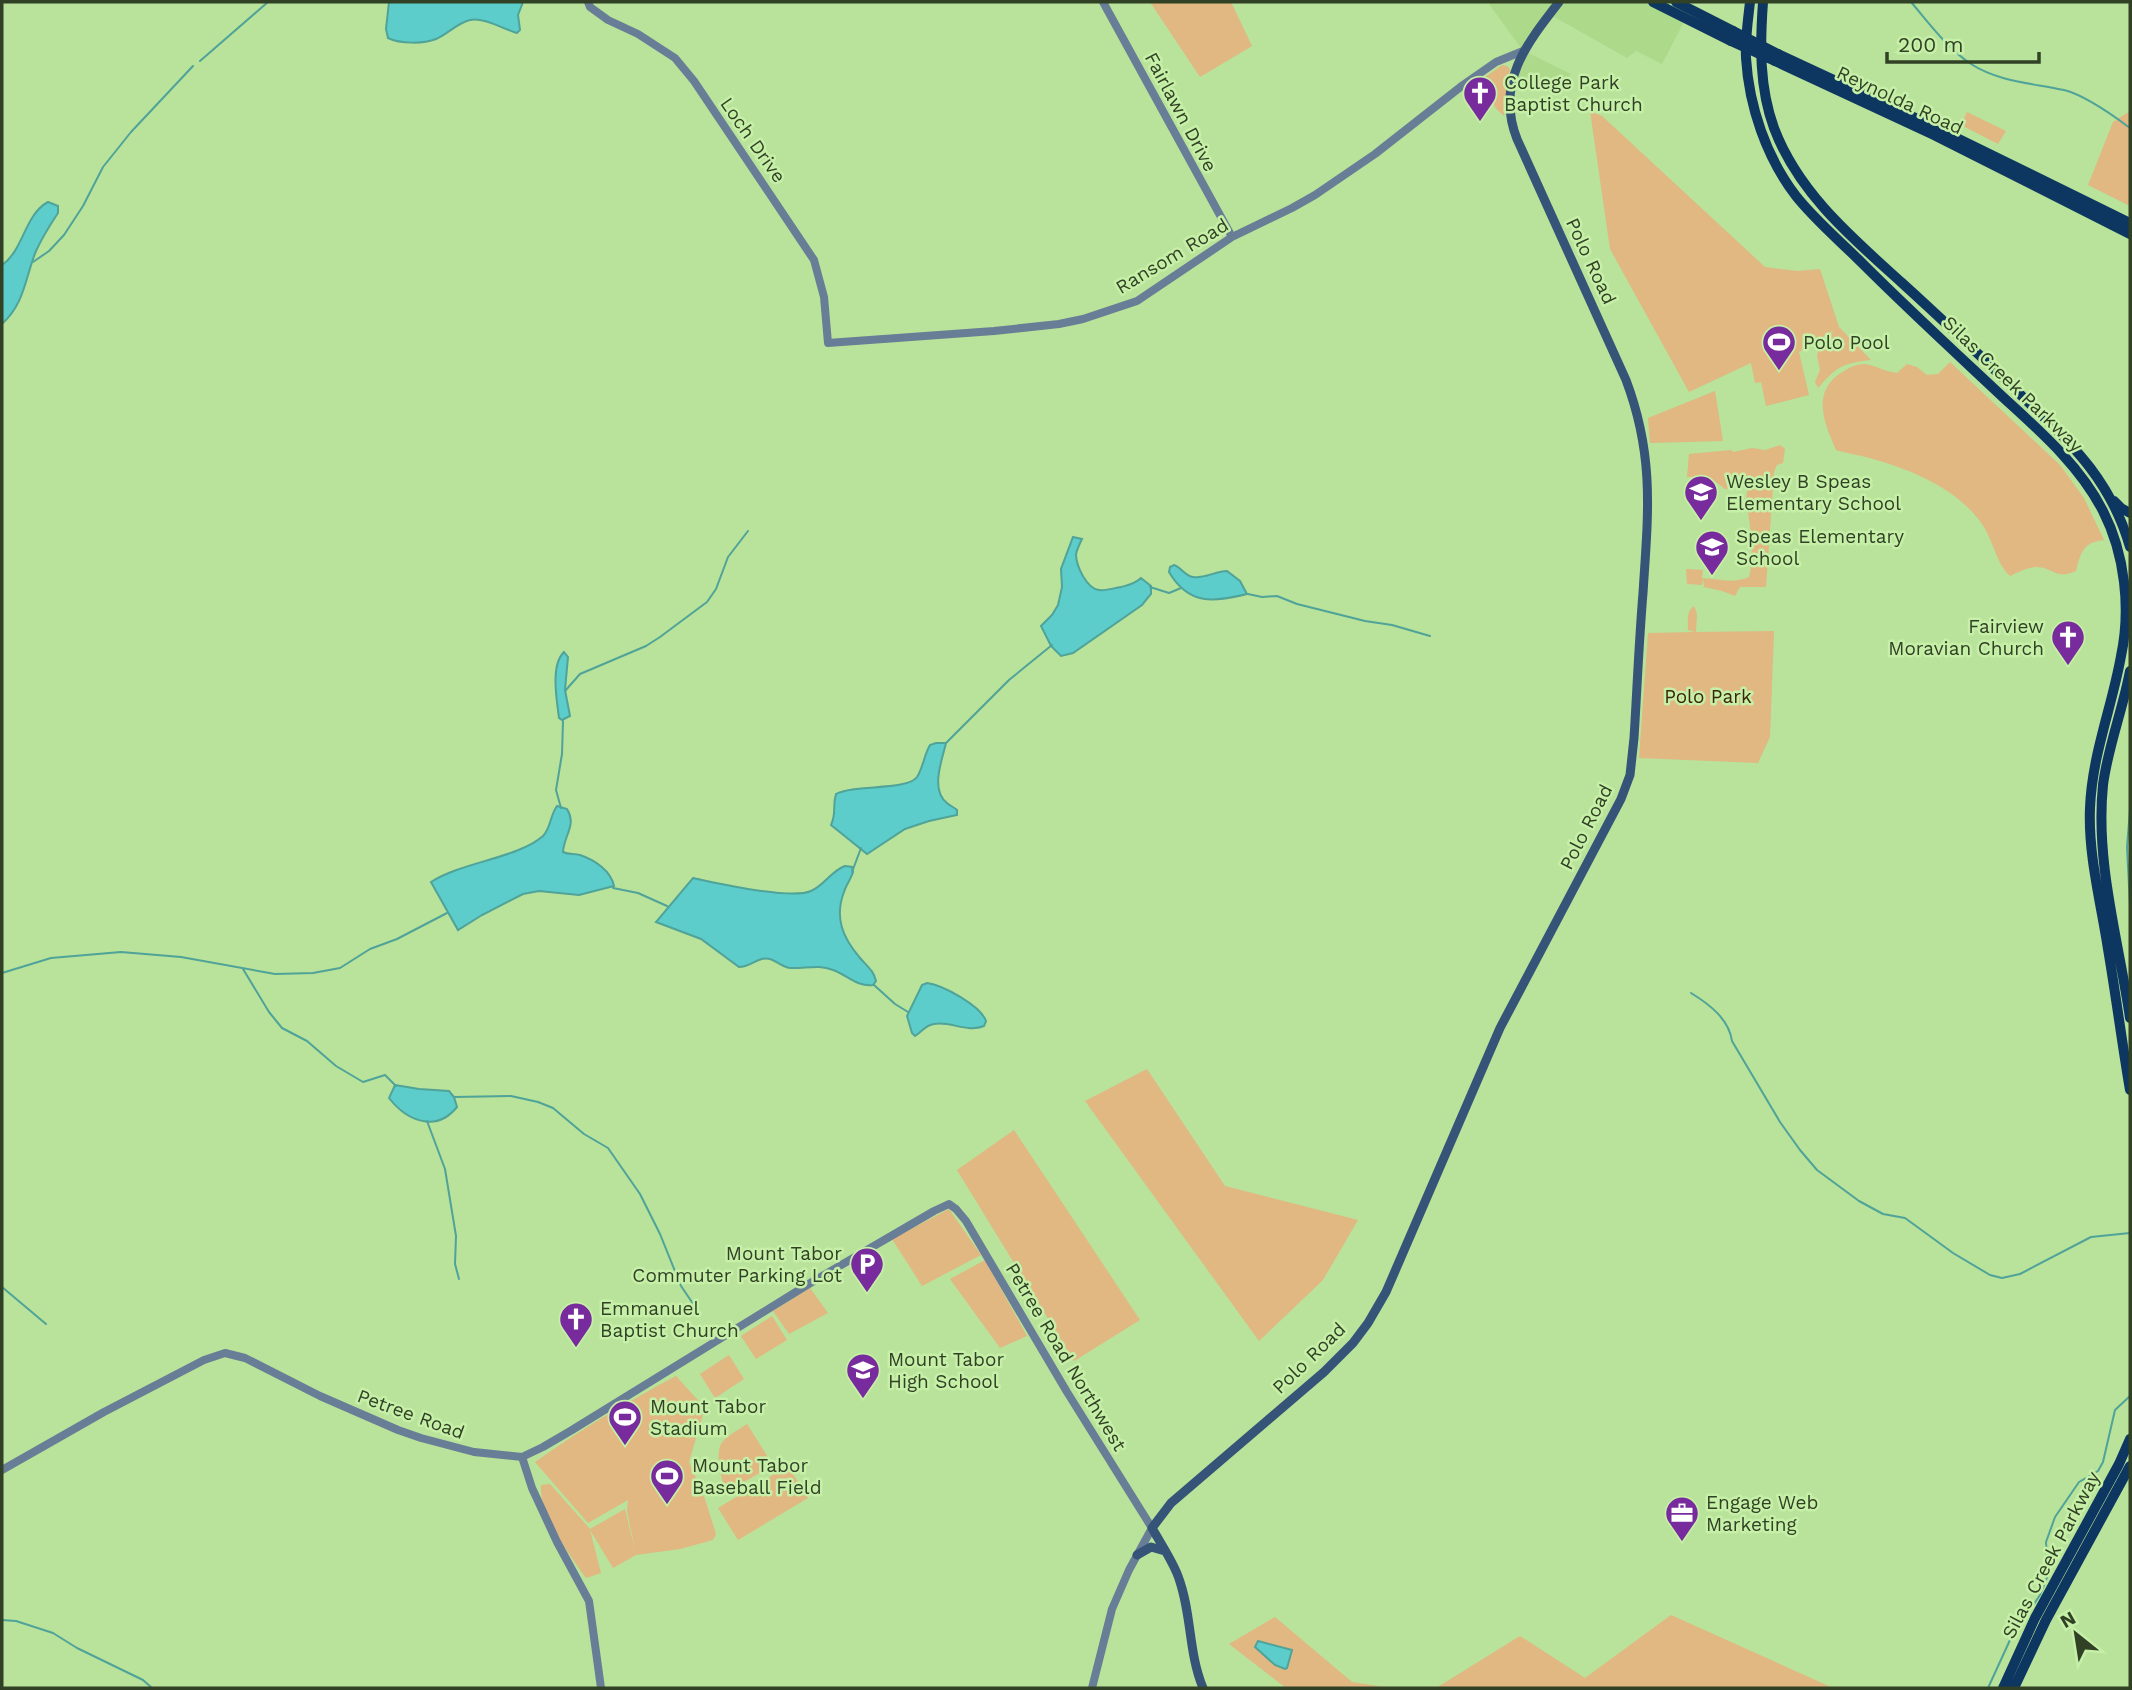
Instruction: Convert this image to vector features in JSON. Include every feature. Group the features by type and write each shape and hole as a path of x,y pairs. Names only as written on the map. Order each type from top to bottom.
{"main road":[{"name":"Polo Road","path":"1152,1528 1171,1503 1324,1372 1345,1352 1368,1323 1397,1268 1503,1021 1628,784 1634,738 1648,506 1645,449 1638,415 1626,380 1512,127 1510,91 1514,71 1523,51 1559,2"},
{"name":"Reynolda Road","path":"1653,2 1922,121 2130,223"},
{"name":"Reynolda Road","path":"1676,2 1732,36"},
{"name":"Silas Creek Parkway","path":"1750,2 1746,57 1756,116 1774,161 1795,194 1814,217 1910,312 2075,468 2092,493 2113,537 2124,586 2126,625 2120,663 2099,740 2090,808 2093,861 2130,1090"},
{"name":"Silas Creek Parkway","path":"1763,2 1761,50 1764,91 1773,126 1795,171 1817,200 1877,261 2077,449 2098,476 2128,534"},
{"name":"Reynolda Road","path":"1777,57 2130,233"},
{"path":"2112,500 2130,513"},
{"path":"2113,537 2128,534"},
{"path":"2130,671 2107,759 2102,809 2108,885 2130,1018"},
{"name":"Silas Creek Parkway","path":"2003,1688 2035,1618 2130,1439"},
{"name":"Silas Creek Parkway","path":"2014,1688 2046,1620 2130,1466"},
{"path":"1152,1528 1178,1577 1185,1603 1191,1649 1203,1688"},
{"path":"1137,1555 1151,1546 1166,1552"}],"street":[{"name":"Loch Drive","path":"588,2 590,7 608,20 638,34 675,58 694,81 808,248 824,297 828,343"},
{"name":"Fairlawn Drive","path":"1102,2 1232,237"},
{"name":"Ransom Road","path":"828,343 994,331 1083,319 1137,300 1232,237 1315,195 1375,154 1474,77 1496,62 1523,51"},
{"name":"Petree Road Northwest","path":"522,1457 572,1430 812,1282 949,1204 966,1222 1152,1528"},
{"name":"Petree Road","path":"2,1470 114,1406 204,1360 225,1353 245,1358 332,1401 421,1438 474,1452 522,1457"},
{"path":"522,1457 531,1488 589,1601 601,1688"},
{"path":"1092,1688 1109,1618 1152,1528"}],"shaded area":[{"path":"1653,2 1686,18 1662,64 1636,51 1627,58 1549,14 1524,51 1571,74 1555,90 1511,83 1523,51 1489,4"}],"green space":[{"path":"1150,2 1231,2 1252,46 1200,77"},
{"path":"1502,65 1510,69 1504,116 1494,104 1497,94 1484,84 1479,90 1474,85"},
{"path":"1590,111 1602,116 1765,267 1797,271 1820,269 1839,327 1871,360 1841,367 1818,388 1815,382 1820,370 1817,355 1819,348 1834,330 1799,352 1809,395 1766,406 1761,382 1755,383 1751,363 1689,392 1610,249"},
{"path":"2130,111 2130,206 2088,185 2113,122"},
{"path":"1967,112 2006,131 1998,144 1961,125"},
{"path":"1950,362 2060,465 2084,498 2104,540 2091,543 2084,549 2076,571 2059,574 2034,567 2010,576 2001,565 1982,524 1947,491 1903,469 1836,450 1827,429 1823,407 1823,397 1833,379 1849,368 1865,364 1897,373 1907,364 1917,367 1927,375 1938,374"},
{"path":"1715,391 1723,441 1650,443 1648,418"},
{"path":"1780,445 1785,449 1783,463 1777,465 1774,472 1766,587 1740,587 1735,596 1704,587 1703,578 1732,581 1749,577 1752,552 1748,487 1725,489 1708,479 1687,477 1689,454 1733,452 1752,448 1765,450"},
{"path":"1686,569 1703,570 1702,585 1687,584"},
{"name":"Polo Park","path":"1694,606 1697,614 1696,632 1774,631 1770,737 1758,763 1639,758 1648,633 1695,632 1688,630 1689,614"},
{"path":"1147,1069 1225,1186 1358,1220 1323,1280 1259,1341 1085,1101"},
{"path":"1014,1130 1140,1320 1074,1361 957,1170"},
{"path":"949,1209 981,1255 922,1286 892,1239"},
{"path":"985,1260 1027,1336 1000,1348 950,1279"},
{"path":"810,1288 828,1313 789,1334 773,1311"},
{"path":"772,1316 787,1340 756,1359 741,1336"},
{"path":"729,1355 744,1379 715,1398 700,1374"},
{"path":"676,1376 705,1408 689,1462 716,1534 713,1540 680,1549 636,1555 613,1568 590,1530 601,1573 586,1578 550,1521 541,1485 550,1484 590,1529 625,1509 636,1554 627,1511 628,1500 588,1523 535,1462 604,1417"},
{"path":"747,1424 771,1462 770,1467 728,1491 720,1469 720,1446 727,1437"},
{"path":"788,1466 808,1498 738,1540 718,1508"},
{"path":"1671,1615 1833,1688 1436,1688 1520,1636 1585,1678"},
{"path":"1275,1617 1352,1682 1391,1688 1286,1688 1229,1644"}],"water":[{"path":"389,2 523,2 518,15 520,30 517,33 487,22 470,20 436,39 412,43 388,38 386,29"},
{"path":"48,202 58,206 58,213 36,251 20,299 2,324 2,265 15,251 34,215"},
{"path":"1073,537 1082,539 1076,559 1090,586 1107,590 1131,584 1141,578 1151,586 1151,594 1142,605 1073,653 1061,656 1051,646 1041,626 1058,605 1062,587 1061,569"},
{"path":"1174,565 1193,577 1227,571 1240,581 1247,594 1213,600 1194,596 1185,591 1169,572"},
{"path":"564,652 568,657 565,690 570,716 562,720 559,718 556,674 557,665"},
{"path":"946,743 939,774 939,791 947,803 957,810 957,815 905,829 867,854 831,825 836,794 911,781 917,777 930,745"},
{"path":"557,806 567,809 571,820 563,852 580,855 597,863 610,876 614,886 579,895 539,891 523,894 458,930 431,882 458,869 505,855 532,843 546,833"},
{"path":"845,866 852,867 853,872 841,901 840,919 854,950 874,974 876,981 873,985 857,982 828,968 790,968 770,959 739,967 701,939 656,922 693,878 753,890 801,893 816,888"},
{"path":"927,983 951,992 977,1009 986,1021 984,1026 971,1028 934,1024 915,1036 907,1016 922,985"},
{"path":"395,1085 449,1091 457,1107 440,1120 431,1122 413,1118 389,1098"},
{"path":"1258,1641 1292,1650 1287,1668 1275,1665 1255,1647"}],"waterway":[{"path":"200,61 268,2"},
{"path":"342,2 351,2"},
{"path":"1911,2 1946,43 1971,64 1993,75 2080,96 2130,128"},
{"path":"33,262 49,251 64,235 103,167 131,132 193,66"},
{"path":"565,691 580,674 646,646 707,602 716,589 728,557 748,531"},
{"path":"1150,587 1169,593 1181,588"},
{"path":"1248,594 1277,596 1297,604 1430,636"},
{"path":"946,743 1009,680 1052,645"},
{"path":"561,808 556,790 562,754 563,721"},
{"path":"2130,810 2127,847 2130,905"},
{"path":"852,872 861,848"},
{"path":"613,888 638,893 667,906"},
{"path":"2,973 51,958 121,952 181,957 275,974 313,973 340,968 370,949 397,939 447,913"},
{"path":"243,969 282,1028 307,1041 336,1066 363,1082 385,1075 396,1086"},
{"path":"874,985 908,1012"},
{"path":"1691,993 1711,1007 1727,1026 1732,1041 1780,1122 1817,1170 1859,1201 1883,1214 1905,1218 1953,1253 1990,1275 2002,1278 2020,1274 2091,1237 2130,1233"},
{"path":"454,1097 511,1096 538,1102 553,1108 584,1134 608,1148 640,1194 681,1286 698,1311"},
{"path":"427,1121 445,1169 456,1236 455,1264 459,1279"},
{"path":"2,1287 46,1324"},
{"path":"1988,1688 2010,1640 2040,1595 2048,1575 2046,1542 2055,1517 2079,1482 2098,1471 2103,1462 2115,1410 2130,1396"},
{"path":"2,1620 16,1621 53,1633 77,1648 143,1680 152,1688"}],"place":[{"name":"College Park Baptist Church","path":"1480,123"},
{"name":"Polo Pool","path":"1779,372"},
{"name":"Wesley B Speas Elementary School","path":"1701,522"},
{"name":"Speas Elementary School","path":"1712,577"},
{"name":"Fairview Moravian Church","path":"2068,667"},
{"name":"Mount Tabor Commuter Parking Lot","path":"867,1294"},
{"name":"Emmanuel Baptist Church","path":"576,1349"},
{"name":"Mount Tabor High School","path":"863,1400"},
{"name":"Mount Tabor Stadium","path":"625,1447"},
{"name":"Mount Tabor Baseball Field","path":"667,1506"},
{"name":"Engage Web Marketing","path":"1682,1543"}]}
